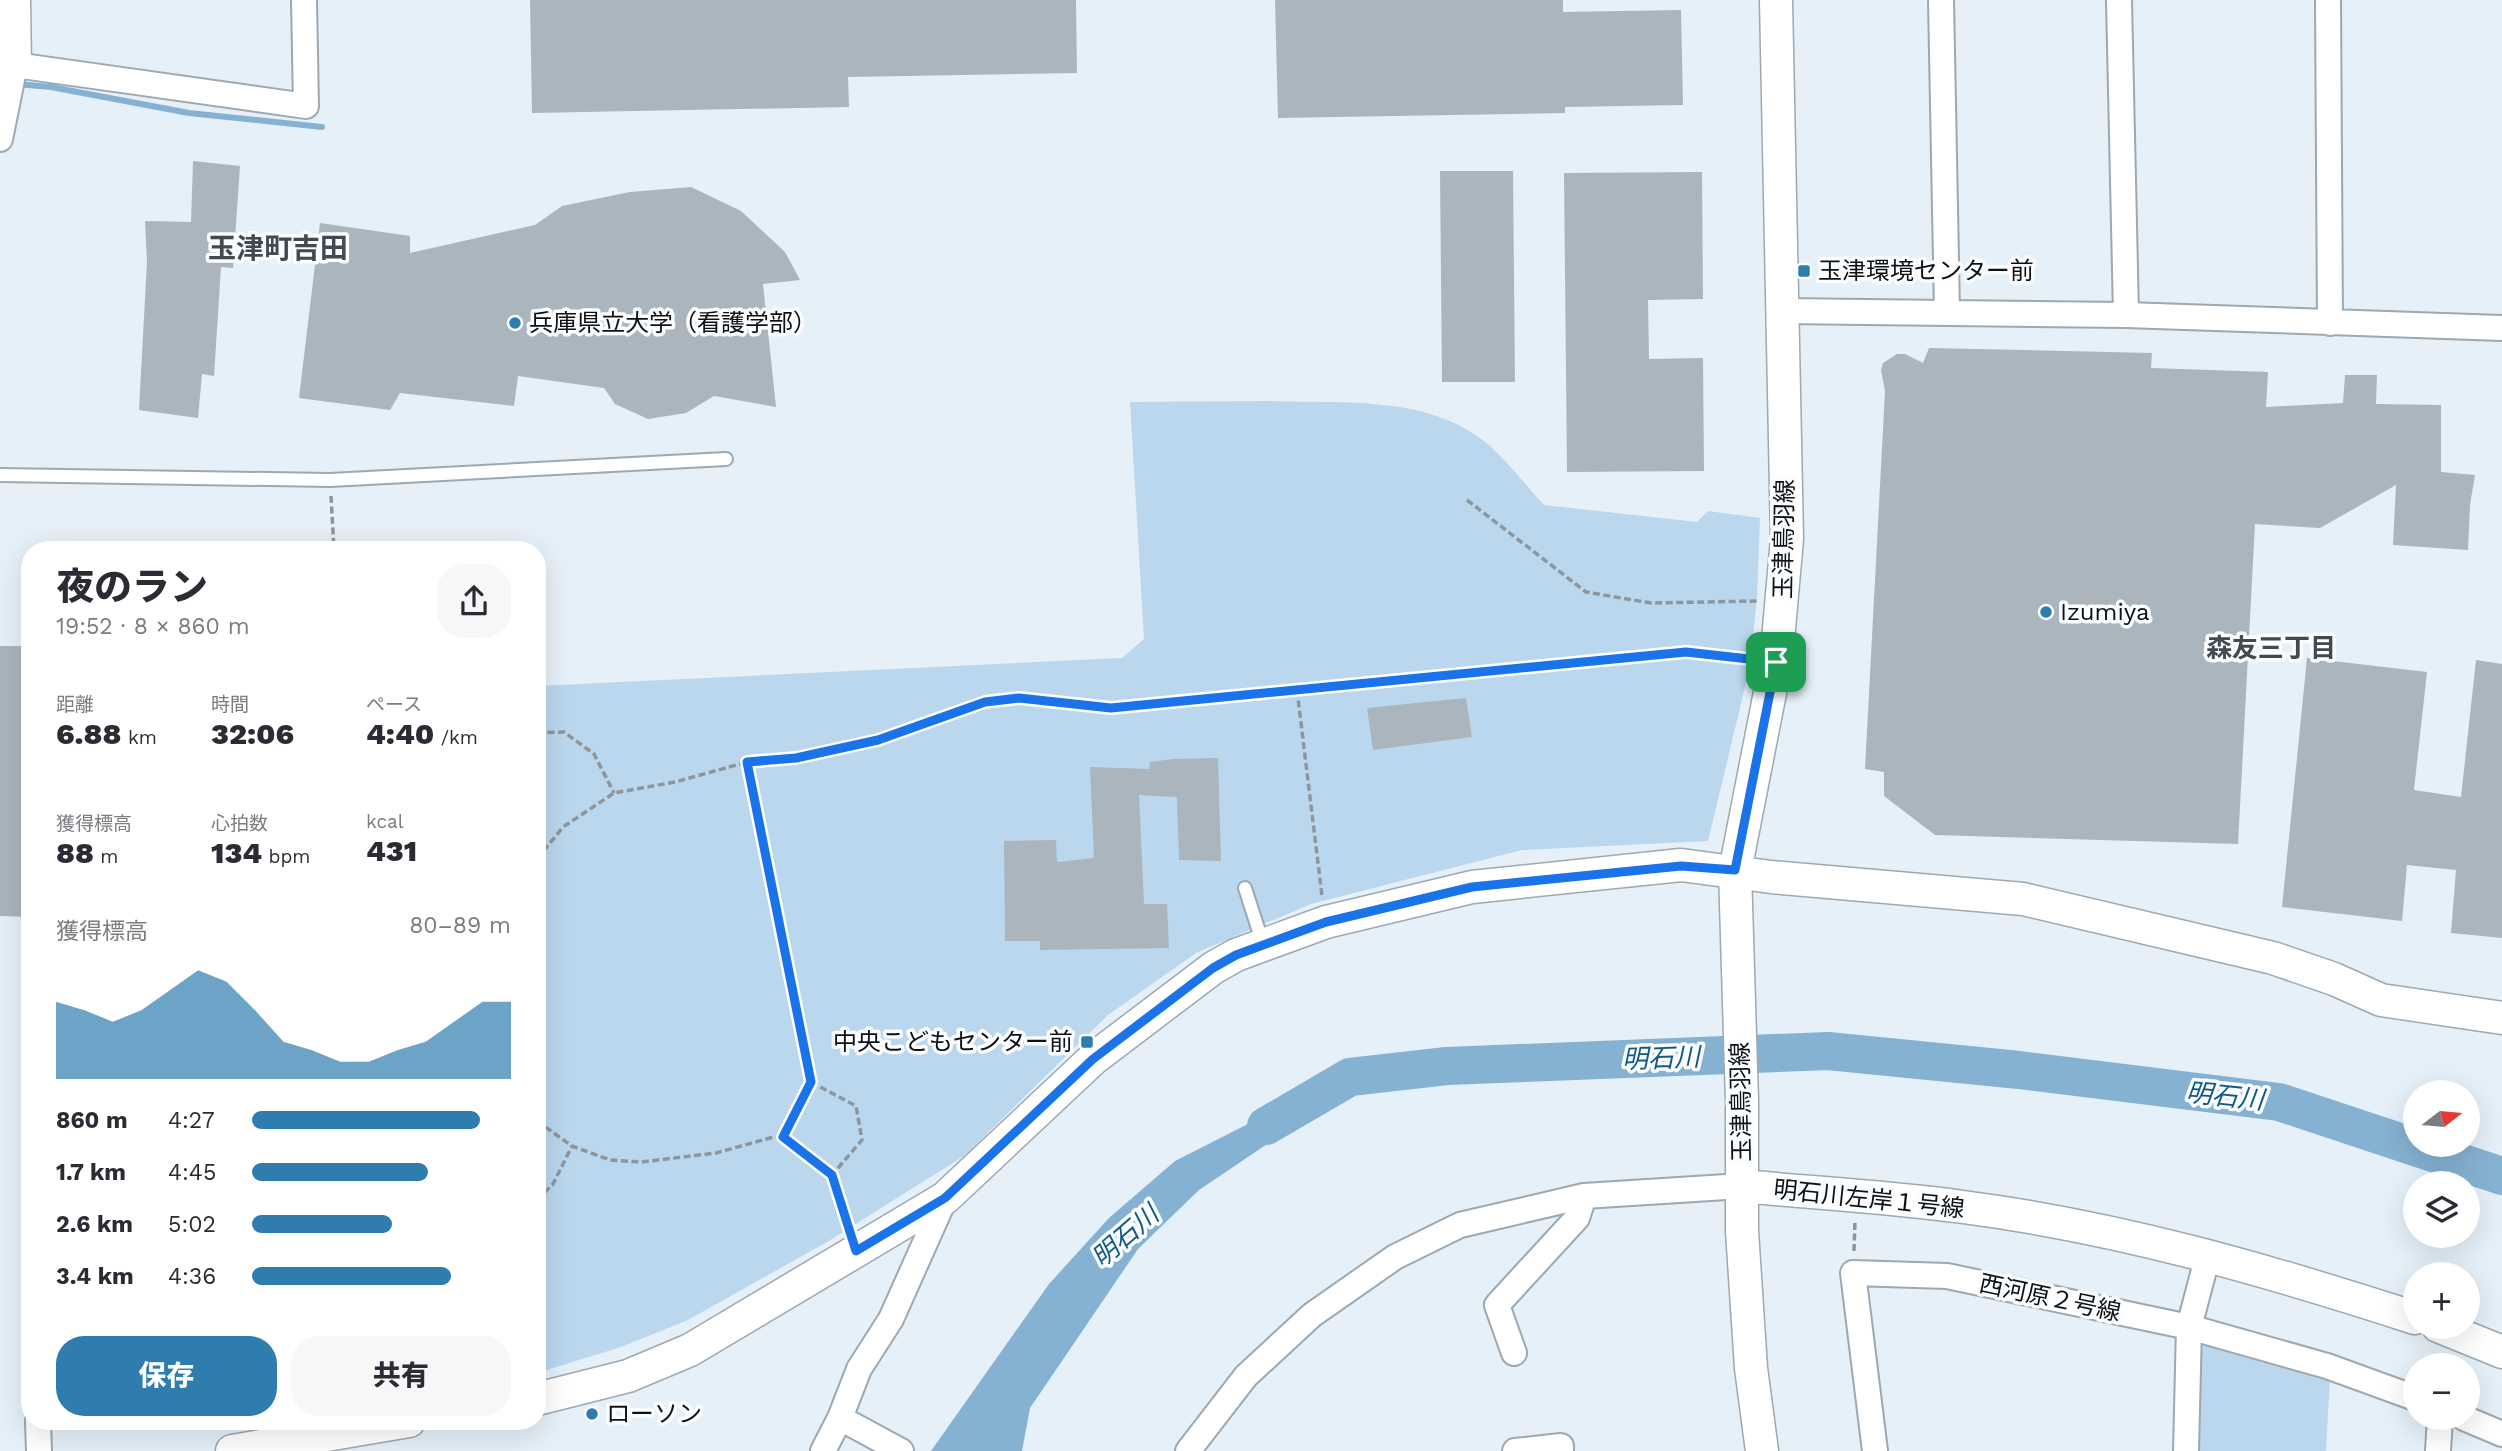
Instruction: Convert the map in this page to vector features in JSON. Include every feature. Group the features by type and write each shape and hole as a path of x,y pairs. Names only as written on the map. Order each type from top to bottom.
{"street":[{"path":"1,141 14,0"},
{"path":"8,64 306,106 304,0"},
{"name":"玉津鳥羽線","path":"1762,1451 1751,1368 1742,1186 1735,870 1776,662 1784,601 1787,539 1776,0"},
{"path":"1941,0 1947,313"},
{"path":"2119,0 2126,314"},
{"path":"2328,0 2330,323"},
{"path":"1782,311 2126,314 2502,328"},
{"path":"546,1397 628,1376 690,1350 945,1198 1093,1059 1213,968 1263,944 1326,922 1472,887 1681,866 1735,870 1771,877 2023,899 2273,958 2334,979 2381,1000 2502,1018"},
{"name":"明石川左岸１号線","path":"1188,1451 1246,1376 1312,1315 1395,1257 1460,1225 1584,1196 1742,1186 1964,1207 2143,1240 2208,1255 2272,1272 2403,1314"},
{"path":"1514,1353 1497,1305 1577,1217 1584,1196"},
{"path":"823,1451 840,1418 859,1369 891,1319 945,1198"},
{"path":"2186,1451 2189,1327 2208,1255"},
{"path":"1853,1273 1875,1451"},
{"name":"西河原２号線","path":"1853,1273 1947,1276 2189,1327 2327,1366 2403,1394"},
{"path":"2470,1339 2502,1352"},
{"path":"840,1418 901,1451"},
{"path":"2480,1424 2502,1434"},
{"path":"38,1430 39,1451"},
{"path":"232,1451 356,1430"},
{"path":"2438,1451 2439,1430"},
{"path":"1515,1451 1561,1446 1561,1451"}],"lane":[{"path":"0,475 330,480 726,459"},
{"path":"1245,888 1263,944"}],"path":[{"path":"330,480 333,541"},
{"path":"1467,500 1586,593 1651,603 1784,601"},
{"path":"546,848 563,827 614,793 675,782 747,762 796,758 878,740 985,702 1019,698 1111,708 1686,652 1776,662"},
{"path":"1297,690 1326,922"},
{"path":"546,733 564,732 594,754 614,793"},
{"path":"747,762 811,1082 783,1137"},
{"path":"811,1082 856,1106 862,1140 832,1175"},
{"path":"546,1127 572,1146 610,1160 641,1162 716,1153 783,1137 832,1175 856,1251"},
{"path":"546,1190 572,1146"},
{"path":"1853,1273 1855,1197"}],"shaded area":[{"path":"1130,402 1356,403 1413,410 1441,417 1466,429 1490,446 1544,505 1697,522 1708,511 1760,518 1757,597 1750,666 1708,841 1522,850 1311,904 1196,953 1108,1015 964,1156 827,1242 688,1320 621,1347 546,1370 546,686 1122,658 1144,639"},
{"path":"2206,1344 2330,1377 2326,1451 2195,1451 2197,1351"}],"water":[{"path":"1323,1086 1276,1138 1199,1190 1138,1249 1030,1408 1022,1451 931,1451 1049,1284 1109,1218 1175,1161"}],"building":[{"path":"530,0 1076,0 1077,73 848,77 849,107 532,113"},
{"path":"1275,0 1563,0 1563,12 1681,10 1683,105 1565,107 1565,113 1278,118"},
{"path":"193,161 240,166 233,268 221,267 214,376 202,374 198,418 139,410 147,261 145,221 191,222"},
{"path":"1440,171 1513,171 1515,382 1442,382"},
{"path":"1702,172 1703,299 1648,300 1649,359 1703,358 1704,471 1567,472 1564,173"},
{"path":"691,187 741,211 785,252 800,280 763,284 776,407 714,396 686,413 648,419 615,404 604,388 518,376 514,406 400,393 390,410 299,398 320,223 410,236 410,253 535,225 562,206 630,192"},
{"path":"1929,348 2152,353 2151,368 2268,372 2266,407 2343,403 2345,375 2377,375 2376,404 2441,405 2441,472 2475,475 2470,505 2468,550 2393,545 2396,485 2320,528 2255,524 2238,844 1935,835 1884,796 1884,772 1865,769 1885,391 1881,370 1883,363 1897,354 1905,354 1923,363"},
{"path":"0,646 21,646 21,917 0,916"},
{"path":"2307,658 2427,672 2414,790 2461,797 2476,660 2502,664 2502,938 2451,933 2456,870 2407,865 2402,921 2282,907"},
{"path":"1466,698 1472,737 1373,750 1367,708"},
{"path":"1218,758 1221,861 1179,860 1177,797 1139,795 1144,904 1167,904 1169,948 1040,950 1040,941 1005,941 1004,841 1056,840 1057,862 1094,858 1090,767 1149,769 1150,762"}],"waterway":[{"path":"16,84 51,87 189,113 322,127"},
{"name":"明石川","path":"1266,1126 1350,1077 1447,1066 1828,1051 2019,1070 2279,1102 2502,1176"}],"place":[{"name":"玉津環境センター前","path":"1804,271"},
{"name":"兵庫県立大学（看護学部）","path":"515,323"},
{"name":"Izumiya","path":"2046,612"},
{"name":"中央こどもセンター前","path":"1087,1042"},
{"name":"ローソン","path":"592,1414"}],"district":[{"name":"玉津町吉田","path":"278,248"},
{"name":"森友三丁目","path":"2271,648"}],"route":[{"path":"1686,652 1776,662 1735,870 1681,866 1472,887 1326,922 1236,955 1213,968 1093,1059 945,1198 856,1251 832,1175 783,1137 811,1082 747,762 796,758 878,740 985,702 1019,698 1111,708 1686,652"}]}
